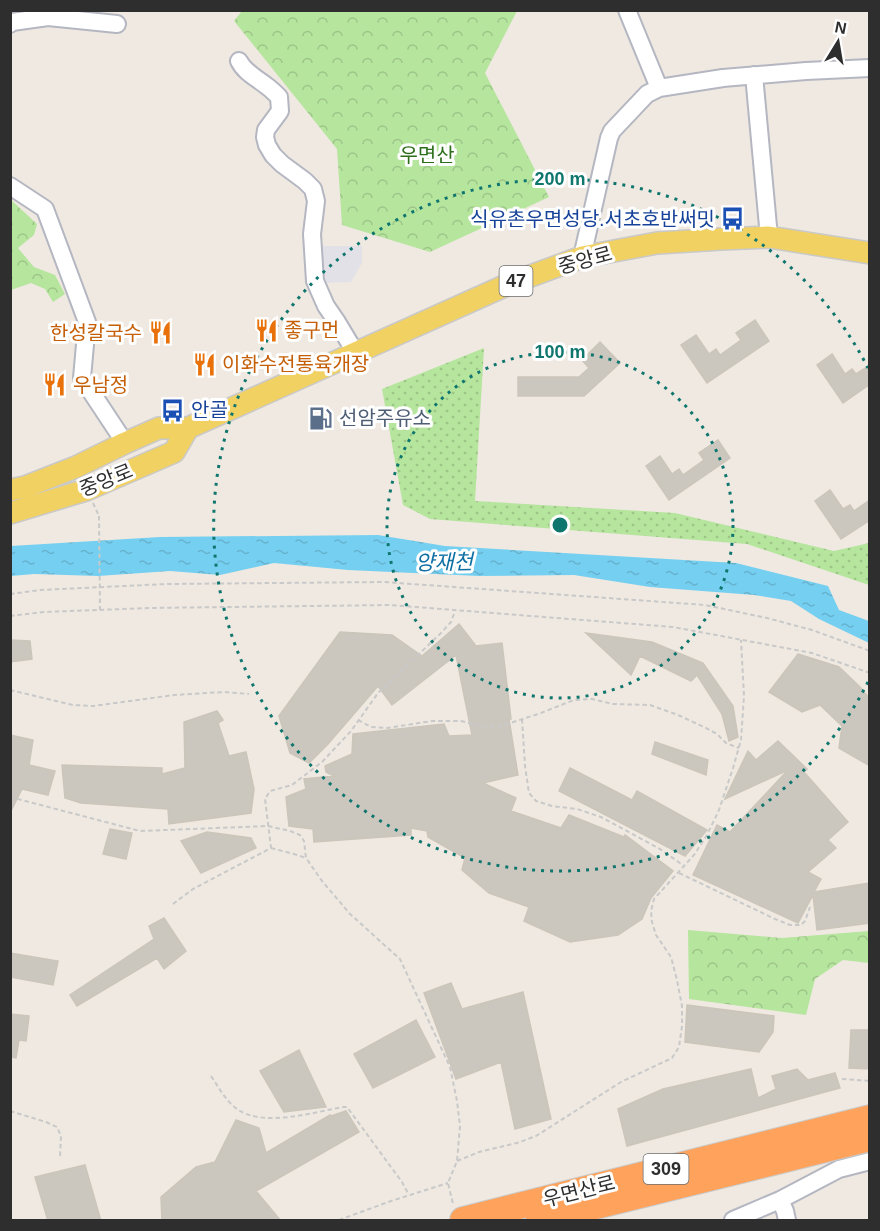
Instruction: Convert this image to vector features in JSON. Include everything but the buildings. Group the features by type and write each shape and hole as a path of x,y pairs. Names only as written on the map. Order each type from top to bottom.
{"highway":[{"name":"우면산로","path":"458,1212 870,1118"},
{"name":"우면산로","path":"539,1221 870,1138"}],"main road":[{"name":"중앙로","path":"10,490 25,487 76,467 159,428 188,428 509,284 582,257 657,243 769,237 870,253"},
{"name":"중앙로","path":"10,513 87,490 174,452 188,428"}],"street":[{"path":"627,10 659,88"},
{"path":"10,24 48,17 117,24"},
{"path":"239,61 252,77 279,97 280,111 266,130 267,146 282,164 313,189 316,201 312,234 315,281 326,306 355,352"},
{"path":"582,257 609,138 612,131 647,94 659,88 723,78 870,68"},
{"path":"754,75 769,237"},
{"path":"10,186 45,209 87,322 82,378 125,443"},
{"path":"733,1221 780,1200 839,1169 870,1161"},
{"path":"780,1200 787,1221"}],"path":[{"path":"99,516 100,610"},
{"path":"10,594 40,590 166,584 384,582 705,605 800,627 870,651"},
{"path":"10,616 100,610 390,605 673,627 812,652 870,672"},
{"path":"271,848 265,799 270,791 292,785 322,762 351,731 378,693 451,622 456,610"},
{"path":"457,1161 479,1152 536,1136 621,1082 672,1058 679,1047 682,1006 672,957 656,935 651,911 654,899 694,855 707,835 733,768 741,740 744,696 741,639"},
{"path":"10,690 73,705 93,705 174,695 224,692 249,694"},
{"path":"358,720 371,727 387,728 432,721 501,726 541,714 574,700 592,699 613,704 650,705 706,728 726,743 738,748"},
{"path":"522,719 529,793 536,801 552,806 577,809 601,817 660,849 684,866"},
{"path":"10,797 141,831 268,826 300,835 304,841 306,858 322,881 350,914 400,959 450,1067 460,1126 457,1161 448,1183 458,1212"},
{"path":"173,904 193,889 271,848 306,858"},
{"path":"679,873 790,925 801,925 810,907"},
{"path":"211,1076 229,1102 239,1111 260,1118 294,1117 347,1107 409,1195"},
{"path":"842,1079 870,1081"},
{"path":"10,1111 57,1127 61,1136 60,1156"},
{"path":"339,1221 448,1183"}],"shaded area":[{"path":"317,246 362,246 362,263 351,282 325,283"}],"green space":[{"name":"우면산","path":"242,11 517,11 485,73 549,197 430,252 342,225 337,149 234,21"},
{"path":"10,199 37,224 34,235 18,248 34,267 55,275 65,294 53,302 45,289 31,283 11,290"},
{"path":"484,348 475,501 675,513 834,551 869,543 869,585 747,544 430,519 403,505 382,389"},
{"path":"688,930 782,938 869,931 869,963 843,960 815,979 806,1015 689,999"}],"water":[{"name":"양재천","path":"378,535 445,546 736,563 828,586 839,610 869,621 869,643 819,619 791,601 754,595 650,587 574,575 479,576 348,570 274,563 220,575 170,571 98,576 34,574 11,576 11,546 160,537"}],"place":[{"name":"식유촌우면성당.서초호반써밋","path":"733,219"},
{"name":"좋구먼","path":"266,330"},
{"name":"한성칼국수","path":"160,333"},
{"name":"이화수전통육개장","path":"204,364"},
{"name":"우남정","path":"55,385"},
{"name":"안골","path":"173,410"},
{"name":"선암주유소","path":"321,418"}]}
